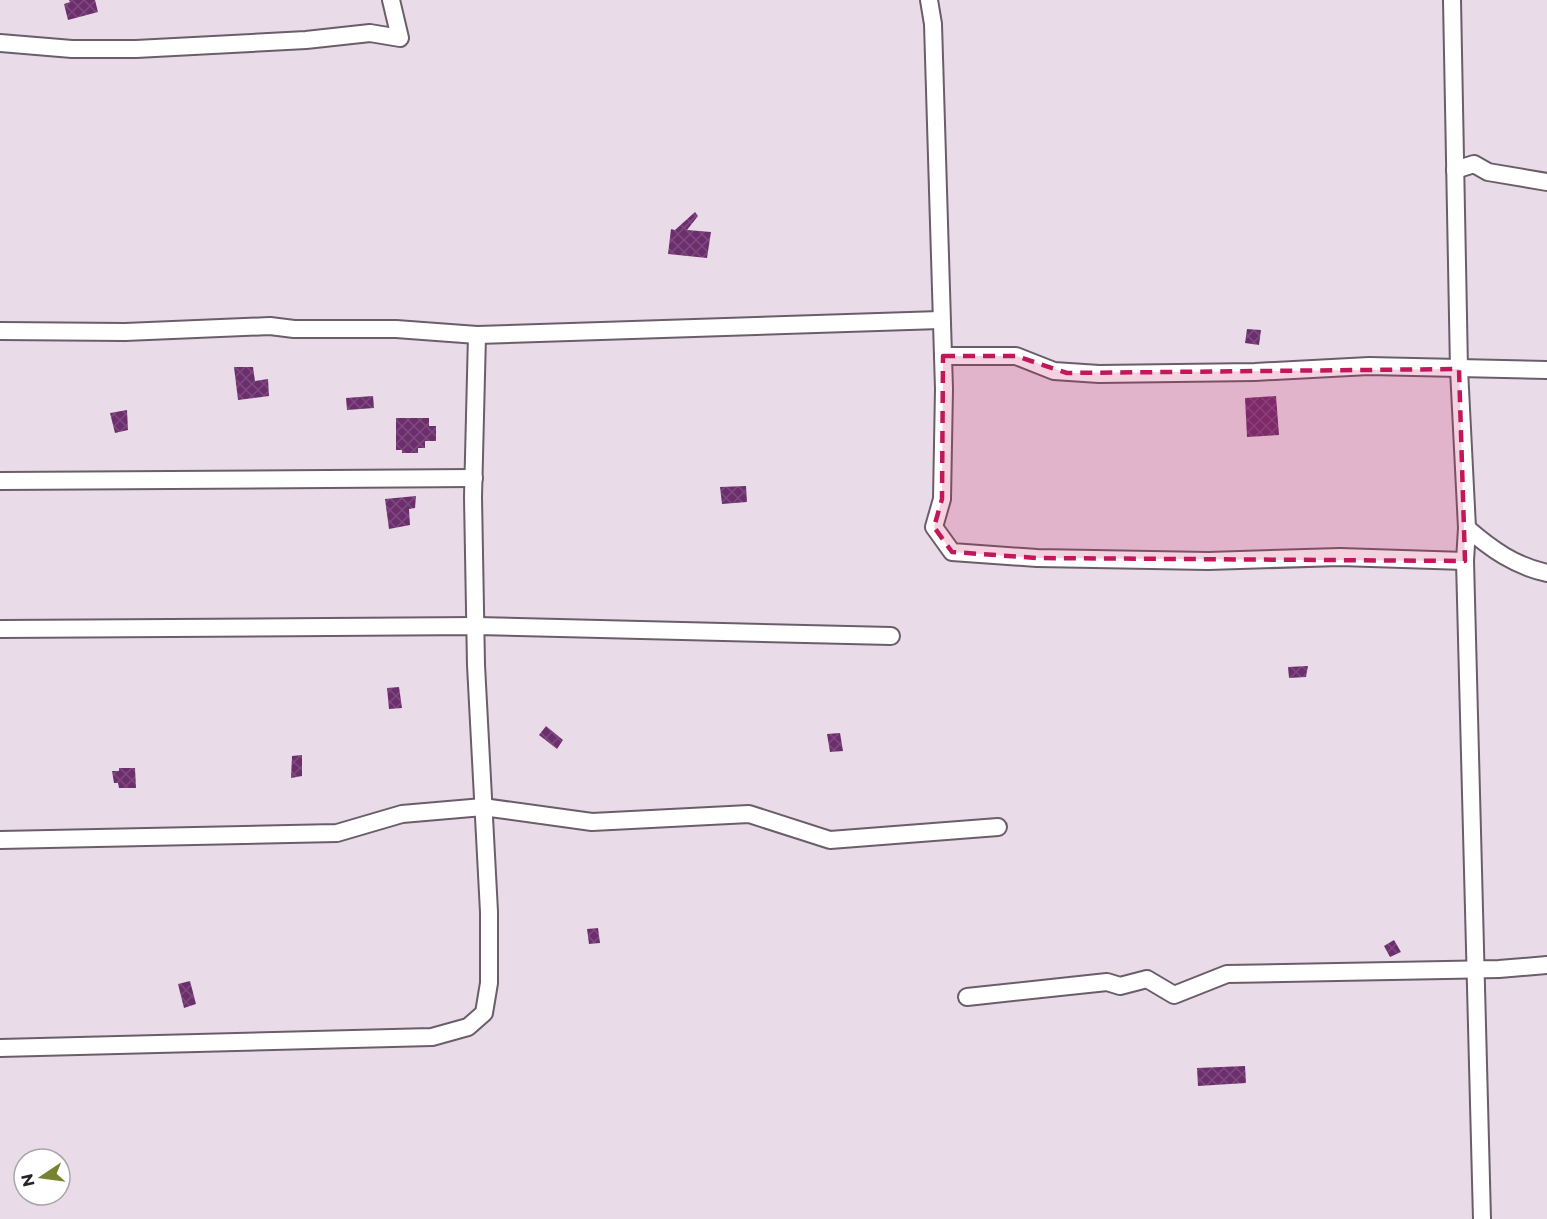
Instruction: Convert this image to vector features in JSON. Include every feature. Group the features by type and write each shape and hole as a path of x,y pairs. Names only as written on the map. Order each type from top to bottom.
{"street":[{"path":"0,43 72,49 136,50 306,40 358,34 400,38 391,0"},
{"path":"929,0 933,24 942,356 942,499 934,527 952,552 1060,559 1256,561 1340,557 1465,561"},
{"path":"1452,0 1459,369 1467,528 1465,561 1482,1219"},
{"path":"1455,170 1474,164 1488,172 1547,182"},
{"path":"0,331 125,332 270,326 328,331 396,329 477,335 940,320"},
{"path":"0,1048 432,1036 468,1027 484,1012 489,983 489,912 477,626 474,478 477,335"},
{"path":"942,356 1016,356 1067,374 1255,372 1369,366 1547,370"},
{"path":"0,482 474,478"},
{"path":"1467,528 1506,558 1528,568 1547,573"},
{"path":"0,629 477,626 891,636"},
{"path":"0,840 337,833 402,814 483,807 592,822 749,814 830,840 998,827"},
{"path":"967,997 1107,982 1120,986 1147,979 1174,995 1227,974 1547,965"}],"highlighted area":[{"path":"943,356 1016,356 1067,373 1459,369 1465,561 1037,558 952,552 934,527 942,499"}],"building":[{"path":"69,0 95,0 98,12 68,20 64,4 70,2"},
{"path":"695,212 698,216 687,230 711,232 707,258 668,254 671,229 675,230"},
{"path":"1247,329 1261,330 1259,345 1245,343"},
{"path":"234,367 253,367 255,381 268,379 269,396 238,400"},
{"path":"373,396 374,408 347,410 346,398"},
{"path":"1276,396 1279,435 1247,437 1245,398"},
{"path":"127,410 128,430 115,433 110,413"},
{"path":"396,418 429,418 429,426 436,426 436,441 425,441 425,448 418,448 418,453 402,453 402,450 396,450"},
{"path":"746,486 747,502 722,504 720,487"},
{"path":"416,496 415,508 409,509 410,525 389,529 385,499"},
{"path":"1308,666 1306,677 1289,678 1288,667"},
{"path":"399,687 402,708 389,709 387,688"},
{"path":"546,726 563,740 557,749 539,735"},
{"path":"840,733 843,751 830,752 827,734"},
{"path":"302,755 302,776 291,778 292,756"},
{"path":"119,768 135,768 136,788 119,788 118,783 114,783 112,771 119,771"},
{"path":"598,928 600,943 589,944 587,929"},
{"path":"1394,940 1401,952 1390,957 1384,946"},
{"path":"190,981 196,1004 184,1008 178,984"},
{"path":"1245,1066 1246,1083 1198,1086 1197,1068"}]}
